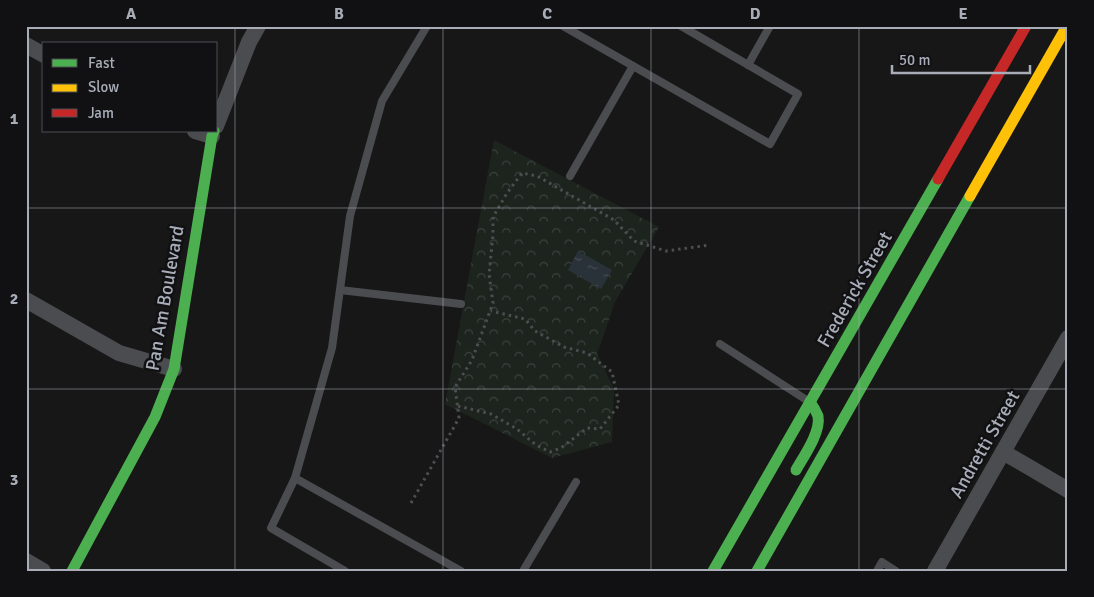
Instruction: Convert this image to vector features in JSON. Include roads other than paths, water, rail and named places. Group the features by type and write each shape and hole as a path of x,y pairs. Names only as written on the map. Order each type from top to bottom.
{"main road":[{"name":"Frederick Street","path":"713,571 1026,26"},
{"path":"757,571 892,330 1067,26"},
{"name":"Pan Am Boulevard","path":"72,571 155,418 174,369 214,132"},
{"path":"792,478 818,425 817,413 810,402"},
{"path":"781,507 784,522"}],"street":[{"name":"Pan Am Boulevard","path":"218,121 249,42 258,26"},
{"path":"26,45 42,54"},
{"path":"26,300 119,352 174,369"},
{"name":"Andretti Street","path":"934,571 1068,338"},
{"path":"1003,452 1068,490"},
{"path":"26,561 43,571"}],"lane":[{"path":"345,571 271,528 295,478 332,348 350,216 382,102 427,26"},
{"path":"563,26 770,144 798,94 681,26"},
{"path":"748,65 770,26"},
{"path":"570,176 633,66"},
{"path":"340,290 461,304"},
{"path":"720,344 810,402"},
{"path":"295,478 461,571"},
{"path":"523,571 576,482"},
{"path":"877,571 882,562 896,571"}],"water":[{"path":"578,251 612,270 601,289 568,270"}]}
